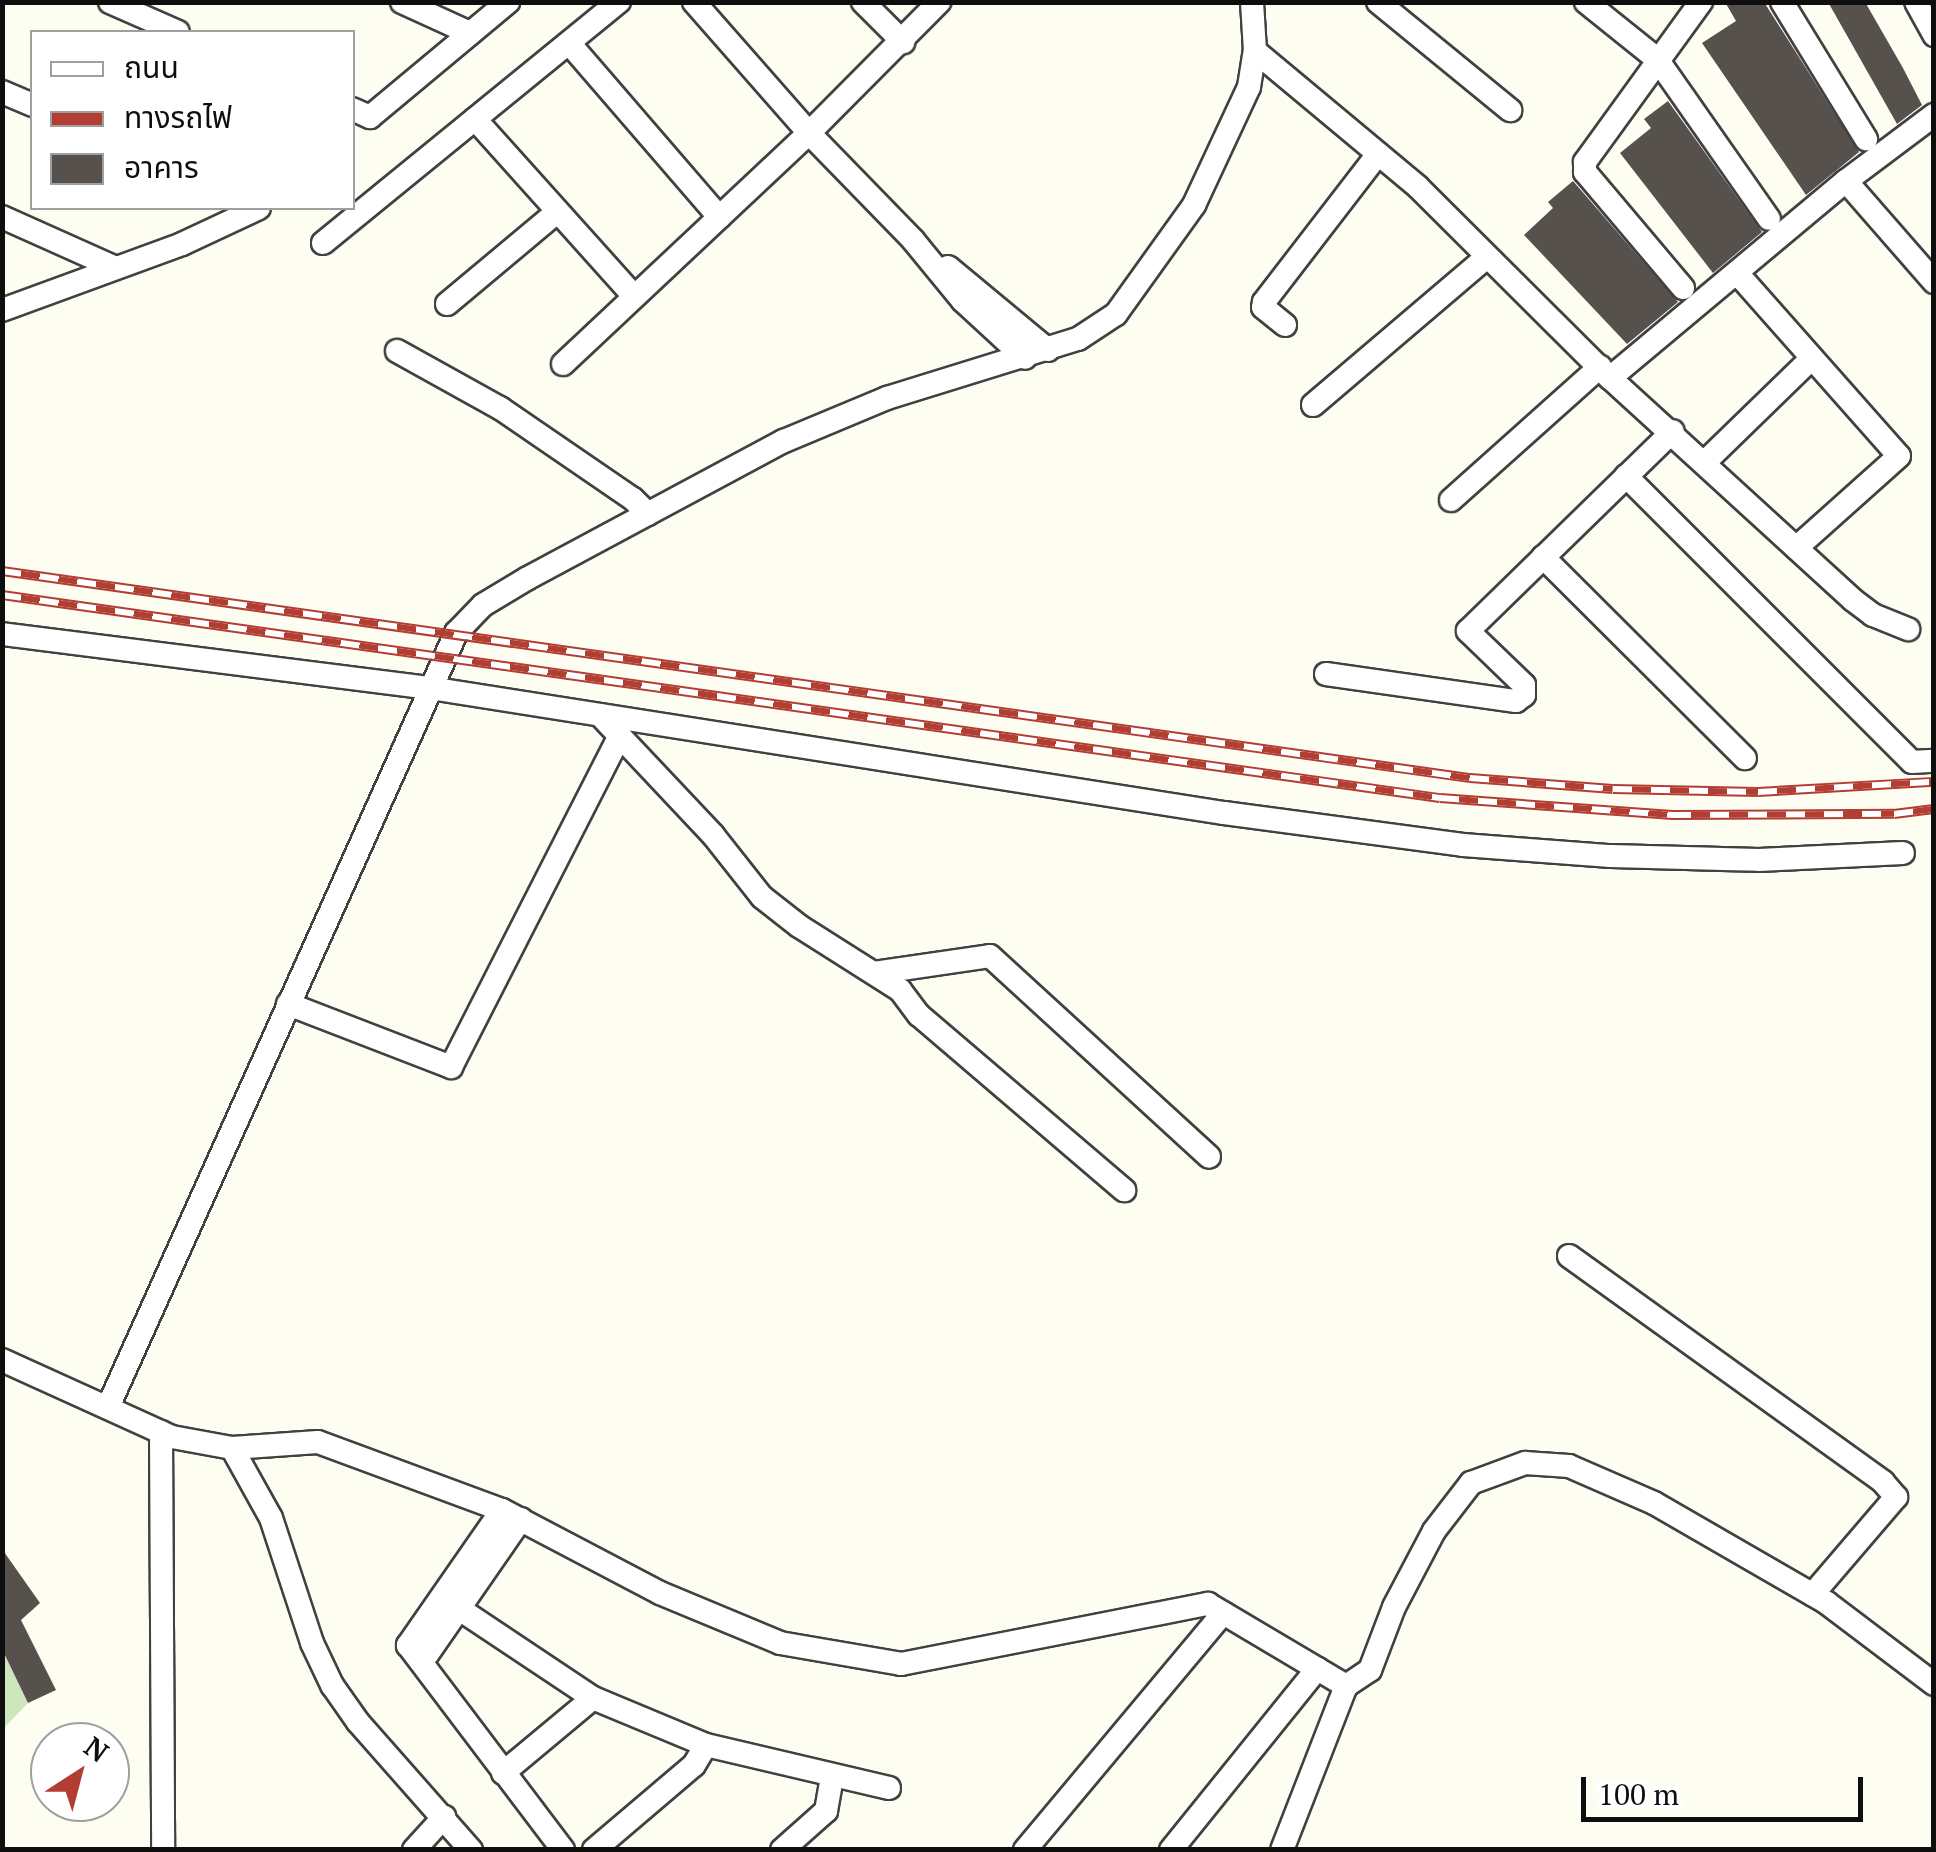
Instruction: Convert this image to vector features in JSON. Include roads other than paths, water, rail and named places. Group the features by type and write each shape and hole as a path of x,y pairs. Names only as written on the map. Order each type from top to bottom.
{"street":[{"path":"110,2 173,30"},
{"path":"402,2 470,33"},
{"path":"355,110 370,116 508,2"},
{"path":"323,244 620,2"},
{"path":"694,2 809,133 913,240 963,301 1036,354"},
{"path":"864,2 903,42"},
{"path":"563,364 809,133 939,2"},
{"path":"108,1407 456,633 483,605 784,441 888,398 1078,340 1116,314 1194,205 1249,87 1255,51 1252,2"},
{"path":"1378,2 1510,110"},
{"path":"1586,2 1658,59 1769,219"},
{"path":"1682,288 1584,172 1585,162 1701,2"},
{"path":"1782,2 1866,139"},
{"path":"1916,2 1934,36"},
{"path":"569,43 719,217"},
{"path":"1255,51 1418,187 1605,372 1796,548 1873,615 1908,629"},
{"path":"2,92 30,104"},
{"path":"1451,500 1605,372 1934,115"},
{"path":"475,119 556,214 634,296"},
{"path":"1285,325 1267,312 1264,302 1378,154"},
{"path":"1846,182 1934,282"},
{"path":"2,310 182,244 256,210"},
{"path":"447,304 556,214"},
{"path":"2,218 114,268"},
{"path":"1313,406 1487,257"},
{"path":"1736,273 1899,456 1796,548"},
{"path":"397,350 500,408 634,499 648,514"},
{"path":"1705,462 1812,358"},
{"path":"1326,674 1516,701 1524,695 1524,684 1468,631 1673,431"},
{"path":"1626,476 1912,762 1934,761"},
{"path":"1543,557 1745,758"},
{"path":"5,639 430,688 1224,813 1464,845 1610,856 1740,859 1903,853"},
{"path":"600,715 713,834 762,897 799,926 900,990 919,1015 1124,1190"},
{"path":"288,1004 451,1067 620,736"},
{"path":"874,973 990,956 1209,1158"},
{"path":"1570,1256 1883,1482 1896,1497 1813,1594"},
{"path":"2,1360 161,1432 232,1448 318,1442 511,1515 660,1593 780,1643 901,1664 1208,1604 1346,1686"},
{"path":"161,1432 163,1850"},
{"path":"232,1448 271,1518 312,1643 332,1684 358,1722 471,1850"},
{"path":"1282,1850 1346,1686 1370,1670 1394,1607 1434,1530 1471,1483 1525,1463 1570,1466 1654,1503 1813,1594 1934,1684"},
{"path":"511,1515 415,1654 562,1850"},
{"path":"451,1605 594,1698 706,1745 889,1788"},
{"path":"1025,1850 1223,1613"},
{"path":"1171,1850 1317,1669"},
{"path":"502,1773 594,1698"},
{"path":"594,1850 694,1765 706,1745"},
{"path":"782,1850 826,1811 832,1777"},
{"path":"414,1850 444,1817"}],"railway":[{"path":"2,571 1470,778 1613,789 1758,792 1934,782"},
{"path":"2,595 1440,798 1672,815 1894,814 1934,809"}]}
